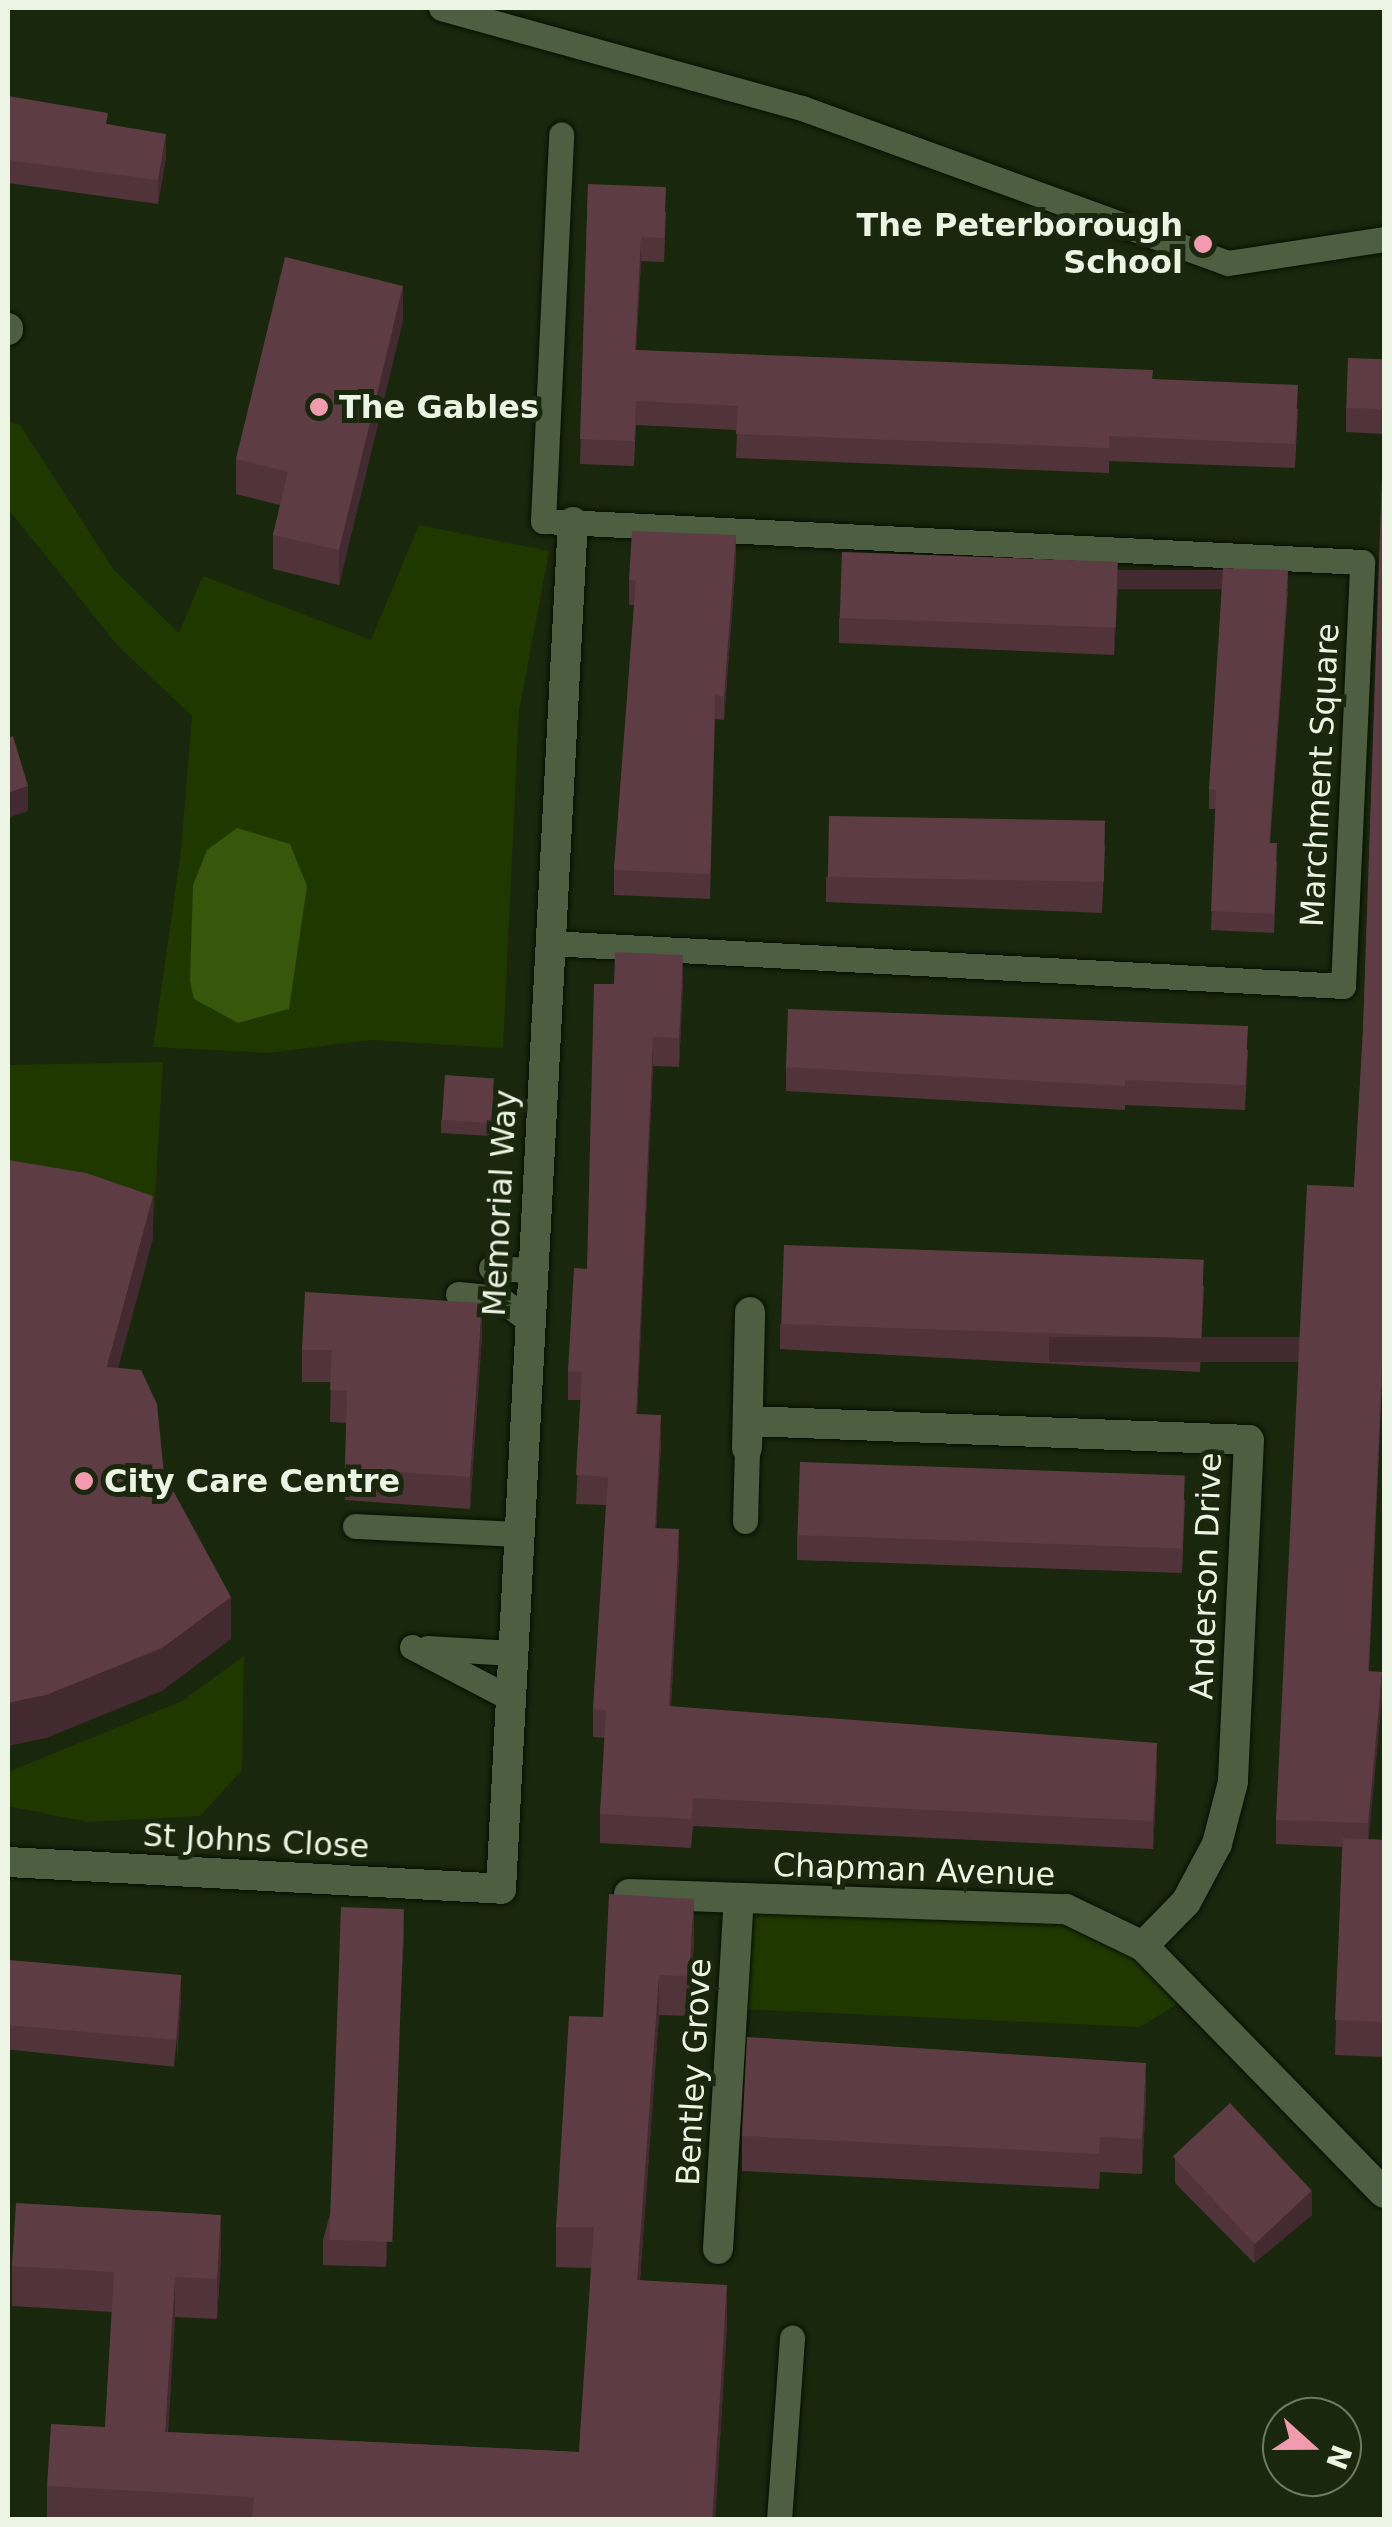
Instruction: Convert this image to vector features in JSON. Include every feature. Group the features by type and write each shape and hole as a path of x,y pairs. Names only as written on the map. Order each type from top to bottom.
{"street":[{"name":"Memorial Way","path":"501,1889 572,522"},
{"path":"748,1435 750,1312"},
{"name":"Anderson Drive","path":"748,1435 1249,1440 1233,1782 1217,1844 1186,1902 1143,1946"},
{"name":"St Johns Close","path":"8,1862 501,1889"},
{"name":"Chapman Avenue","path":"629,1894 1066,1910 1143,1946 1384,2193"},
{"name":"Bentley Grove","path":"718,2249 739,1898"}],"lane":[{"path":"441,8 802,108 1228,264 1384,239"},
{"path":"561,134 542,521 572,522"},
{"name":"Marchment Square","path":"550,943 1343,986 1362,562 572,522"},
{"path":"491,1268 531,1270"},
{"path":"458,1294 499,1298 528,1320"},
{"path":"745,1520 748,1435"},
{"path":"355,1526 520,1534"},
{"path":"510,1698 498,1686 412,1647 513,1653"},
{"path":"779,2520 792,2337"}],"shaded area":[{"path":"8,422 20,425 114,570 179,633 203,576 371,640 419,525 549,551 519,711 503,1048 370,1040 268,1053 153,1047 181,850 192,716 118,646 8,509"},
{"path":"237,828 290,844 307,886 289,1009 238,1023 194,999 190,981 193,885 207,850"},
{"path":"163,1062 154,1217 8,1192 8,1065"},
{"path":"244,1656 242,1770 200,1816 88,1822 8,1806 8,1772 182,1701"},
{"path":"750,1911 1063,1919 1139,1958 1184,2000 1140,2027 742,2009"}],"building":[{"path":"8,96 108,113 106,124 166,134 158,180 8,160"},
{"path":"588,184 666,187 664,238 641,237 635,350 1153,370 1152,379 1298,385 1295,444 1109,436 1109,448 736,434 738,406 636,401 634,441 580,439"},
{"name":"The Gables","path":"285,257 403,286 339,550 273,535 288,472 236,459"},
{"path":"1348,358 1384,359 1382,409 1346,408"},
{"path":"1384,417 1384,1337 1368,1671 1382,1672 1368,1823 1276,1820 1307,1185 1354,1187"},
{"path":"632,531 736,535 724,696 715,695 710,874 614,870 636,580 629,580"},
{"path":"842,552 1118,562 1116,628 840,618"},
{"path":"1223,568 1288,570 1269,843 1277,843 1274,914 1211,911 1216,790 1209,789"},
{"path":"13,736 28,786 8,793 8,738"},
{"path":"829,816 1105,821 1104,882 828,877"},
{"path":"615,952 683,955 679,1038 653,1037 636,1414 661,1415 655,1528 679,1529 669,1706 1157,1743 1153,1821 693,1798 691,1819 600,1814 606,1710 593,1709 608,1477 576,1475 582,1372 568,1371 574,1268 587,1269 594,984 614,984"},
{"path":"788,1009 1248,1026 1245,1085 1125,1080 1125,1086 786,1067"},
{"path":"445,1075 494,1078 491,1123 442,1120"},
{"name":"City Care Centre","path":"8,1160 86,1173 153,1196 107,1367 141,1370 157,1404 164,1474 231,1597 162,1648 46,1695 8,1703"},
{"path":"784,1245 1204,1260 1201,1339 781,1324"},
{"path":"305,1292 482,1303 470,1477 345,1468 347,1391 330,1390 332,1350 302,1350"},
{"path":"800,1462 1185,1475 1182,1548 797,1535"},
{"path":"1343,1838 1384,1840 1384,2022 1335,2020"},
{"path":"609,1894 694,1899 689,1976 659,1975 637,2280 727,2285 712,2520 252,2520 254,2497 47,2486 51,2424 105,2427 114,2272 12,2266 16,2203 221,2215 217,2279 175,2277 165,2432 579,2452 594,2227 556,2227 569,2016 603,2017"},
{"path":"341,1907 404,1909 392,2242 329,2240"},
{"path":"9,1960 181,1975 176,2040 8,2025"},
{"path":"747,2037 1146,2063 1142,2139 1100,2137 1099,2154 742,2136"},
{"path":"1230,2103 1312,2191 1255,2244 1173,2156"}],"place":[{"name":"The Peterborough School","path":"1203,244"},
{"name":"The Gables","path":"319,407"},
{"name":"City Care Centre","path":"84,1481"}]}
